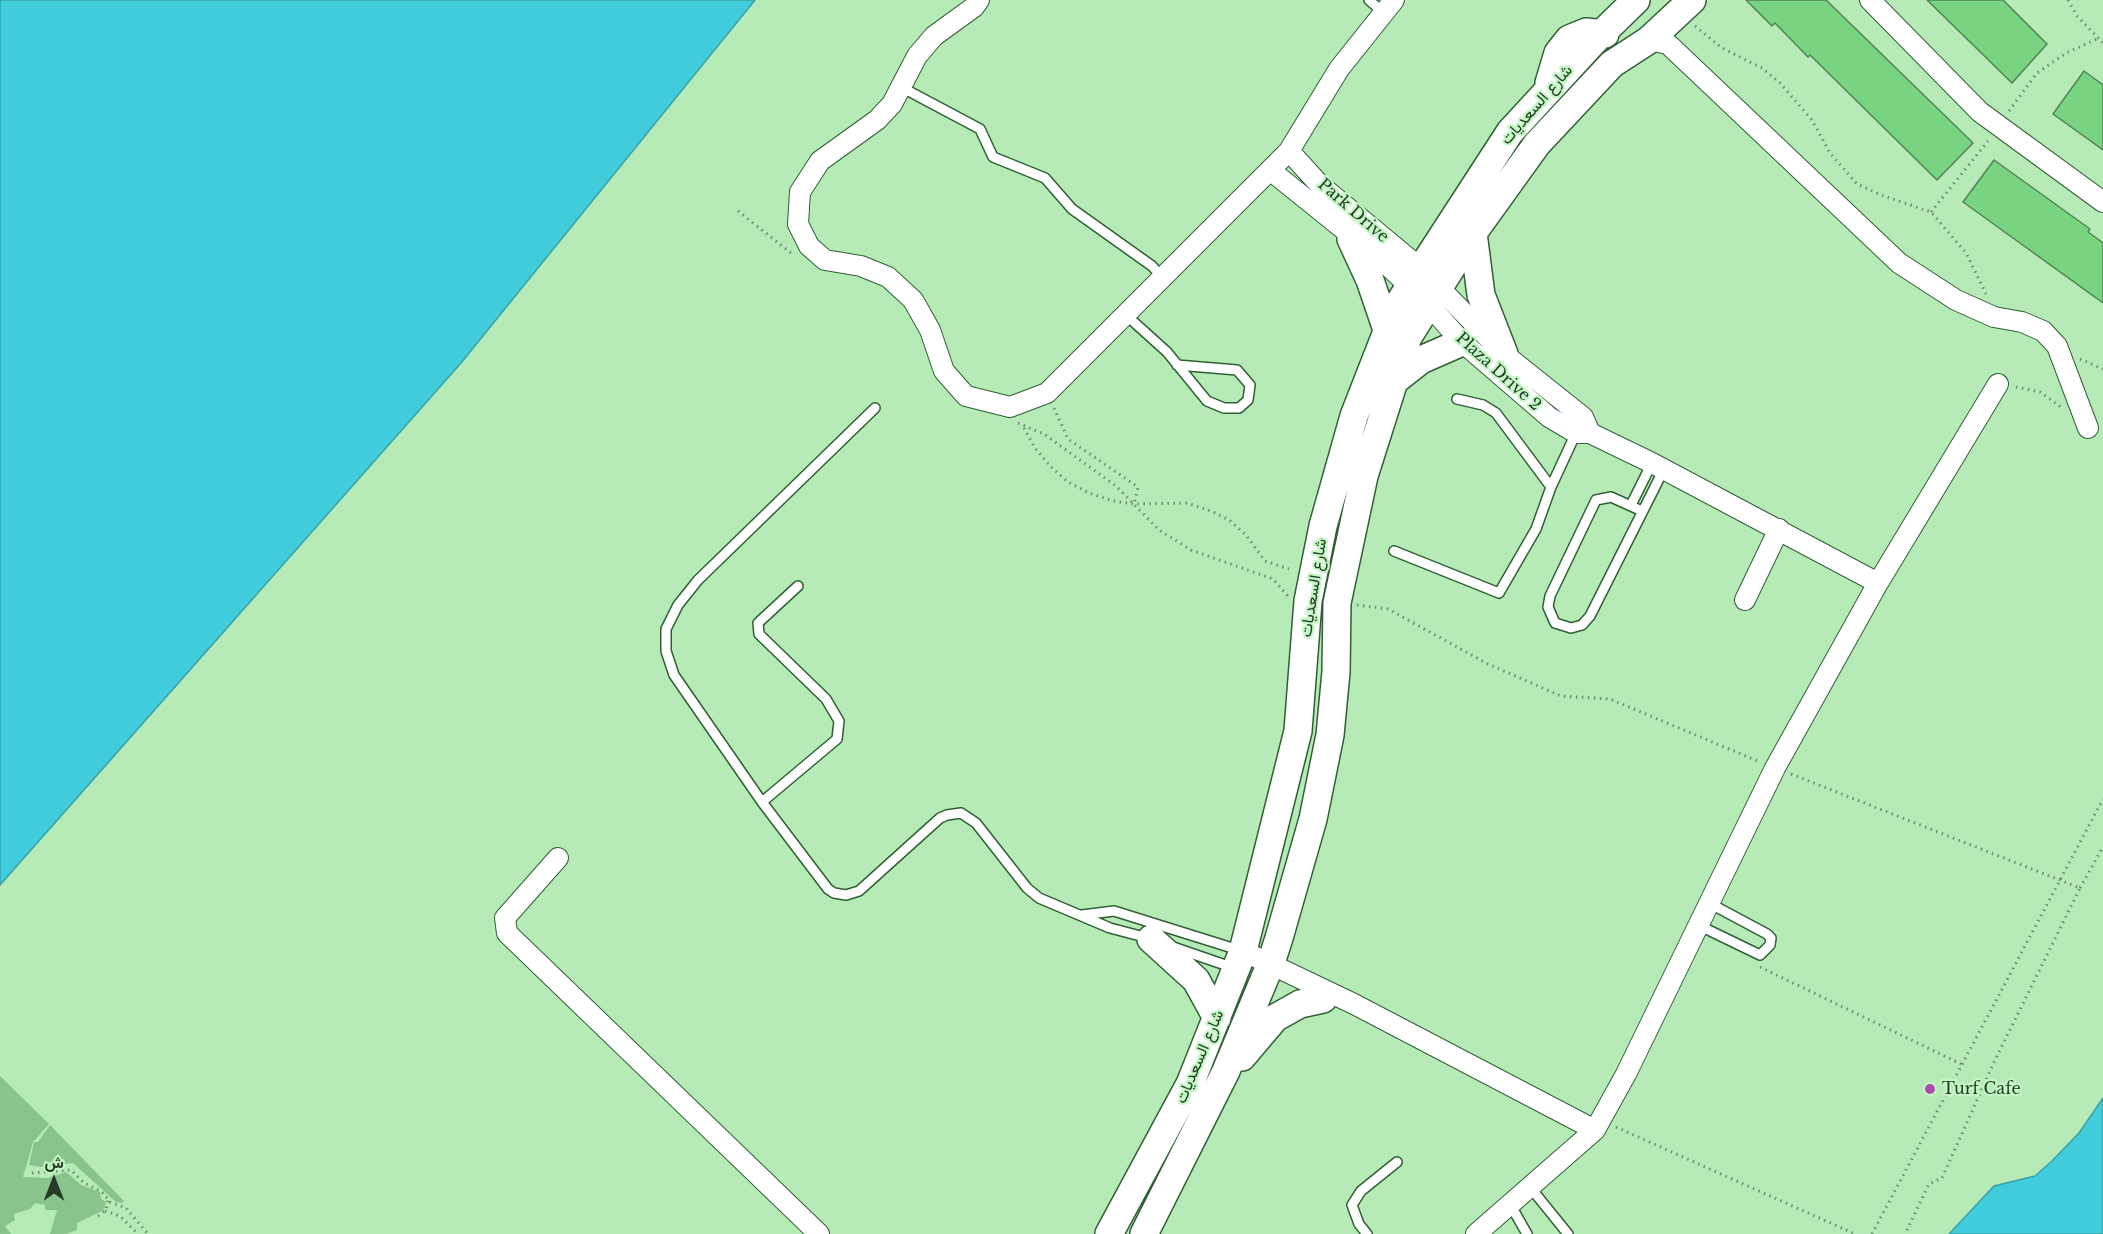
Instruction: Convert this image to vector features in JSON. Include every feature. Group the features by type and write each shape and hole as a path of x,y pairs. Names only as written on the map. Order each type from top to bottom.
{"street":[{"path":"980,0 974,7 934,36 917,56 892,104 877,120 820,161 800,192 798,224 809,246 825,260 861,266 888,277 913,300 930,330 945,371 966,396 1010,407 1047,393 1288,151 1382,4"},
{"name":"شارع السعديات","path":"1146,1232 1226,1071 1268,970 1314,819 1330,735 1336,672 1337,603 1364,476 1424,286 1510,132 1636,0"},
{"path":"1647,0 1604,33 1623,56 1661,18 1686,4"},
{"path":"1870,0 1980,112 2103,202"},
{"name":"شارع السعديات","path":"1109,1234 1190,1084 1239,960 1298,731 1308,601 1323,525 1354,416 1387,330 1473,233 1537,144 1612,64 1649,40 1686,4"},
{"path":"1649,40 1668,44 1899,263 1956,300 1994,317 2022,322 2043,331 2057,346 2088,428"},
{"name":"Park Drive","path":"1288,151 1424,286"},
{"name":"Park Drive","path":"1270,170 1314,204 1351,239 1424,286"},
{"path":"1473,233 1481,295 1504,354"},
{"path":"1351,239 1370,280 1387,330"},
{"name":"Plaza Drive 2","path":"1424,286 1462,342 1549,417 1658,466 1878,583"},
{"name":"Plaza Drive 2","path":"1424,286 1583,417 1583,433"},
{"path":"1393,382 1421,360 1462,342"},
{"path":"1476,1234 1597,1125 1626,1074 1775,768 1878,583 1998,384"},
{"path":"1745,600 1779,529"},
{"path":"558,858 505,918 507,933 819,1234"},
{"path":"1151,939 1196,980 1217,1018"},
{"path":"1239,960 1268,970 1597,1125"},
{"path":"1268,970 1383,1027 1422,1041"},
{"path":"1226,1071 1275,1018 1300,1004 1323,999"}],"lane":[{"path":"901,87 980,129 993,157 1045,178 1072,209 1152,266 1163,278"},
{"path":"1126,315 1177,365 1207,401 1224,408 1239,408 1248,400 1250,385 1237,370 1177,365"},
{"path":"1457,399 1483,405 1496,413 1551,487"},
{"path":"875,408 698,580 678,605 666,629 666,651 674,675 762,802 828,889 834,893 846,895 859,891 940,819 947,815 961,813 976,823 1033,893 1053,906 1082,915 1110,928 1239,960"},
{"path":"1394,551 1499,593 1536,529 1551,487 1583,433"},
{"path":"1631,505 1658,466"},
{"path":"1642,511 1606,496 1593,505 1548,602 1549,613 1560,626 1577,627 1590,616 1642,511 1658,466"},
{"path":"762,802 837,739 839,722 826,699 759,634 758,623 798,586"},
{"path":"1698,925 1760,955 1770,945 1771,938 1767,934 1709,903"},
{"path":"1082,915 1114,911 1239,960"},
{"path":"1367,1234 1359,1224 1352,1205 1361,1191 1397,1162"},
{"path":"1530,1187 1568,1234"},
{"path":"1510,1204 1527,1234"}],"path":[{"path":"2068,0 2077,16 2103,43"},
{"path":"1686,4 1707,38 1762,68 1779,83 1812,120 1830,153 1857,184 1931,212 1966,253 1981,280 1994,317"},
{"path":"1998,384 2040,392 2062,407"},
{"path":"1047,393 1068,439 1138,487 1134,504"},
{"path":"1023,426 1035,448 1068,482 1089,493 1134,504 1187,504 1211,511 1238,527 1265,561 1289,569"},
{"path":"1337,603 1388,609 1488,664 1561,696 1610,699 1775,768 2080,888"},
{"path":"1872,1234 2103,799"},
{"path":"1905,1234 1929,1184 1942,1178 1995,1060 2080,888 2103,847"},
{"path":"1758,966 1961,1064"},
{"path":"1597,1125 1855,1234"},
{"path":"32,1173 71,1170 84,1183 102,1192 108,1200 126,1208 148,1234"},
{"path":"98,1216 105,1211 108,1200"},
{"path":"105,1211 120,1216 138,1234"}],"green space":[{"path":"0,1076 49,1124 33,1142 23,1177 48,1178 66,1172 81,1185 100,1192 101,1199 106,1202 104,1210 77,1223 77,1230 66,1234 50,1234 57,1210 45,1210 45,1205 35,1203 30,1209 14,1214 15,1220 5,1226 11,1234 0,1234"},
{"path":"50,1125 124,1201 122,1203 116,1202 73,1163 41,1167 29,1165 34,1142 38,1142"}],"water":[{"path":"0,0 755,0 461,363 0,885"},
{"path":"2103,1098 2103,1234 1949,1234 1994,1186 2035,1176 2052,1161 2079,1133"}],"building":[{"path":"1746,0 1826,0 1973,143 1937,180 1810,55 1808,57 1775,23 1772,26"},
{"path":"1927,0 2003,0 2047,44 2012,83"},
{"path":"2084,71 2103,85 2103,150 2053,114"},
{"path":"1994,160 2090,229 2088,232 2103,243 2103,303 1963,202"}],"place":[{"name":"Turf Cafe","path":"1930,1089"}]}
